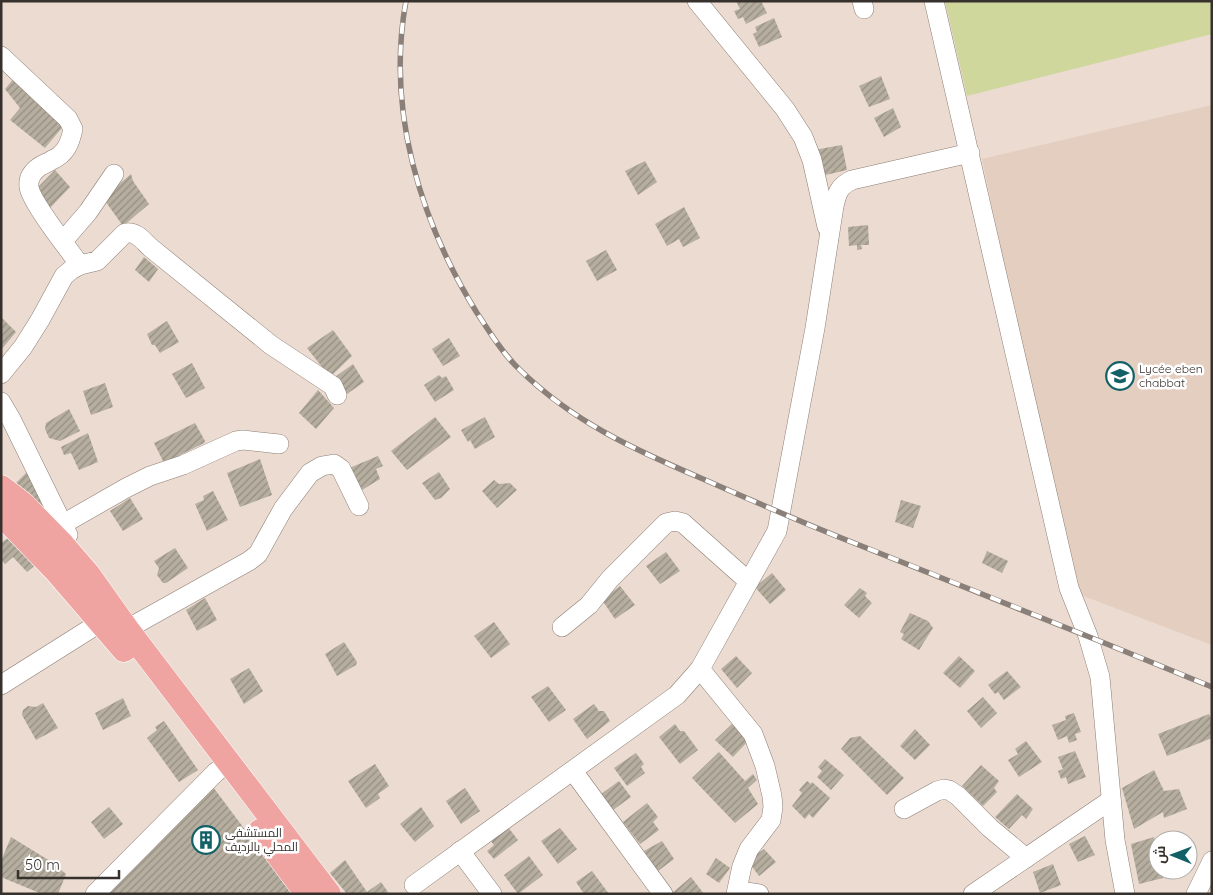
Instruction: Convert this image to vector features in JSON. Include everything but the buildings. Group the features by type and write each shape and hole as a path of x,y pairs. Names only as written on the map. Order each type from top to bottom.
{"main road":[{"path":"1,487 22,504 88,574 222,767 307,894"},
{"path":"1,514 58,572 329,894"}],"street":[{"path":"697,1 784,109 802,138 812,160 829,238"},
{"path":"934,1 1069,588 1088,636 1100,677 1115,840 1125,894"},
{"path":"1,56 68,119 73,129 66,150 55,159 32,172 29,189 36,203 80,265"},
{"path":"414,885 676,695 700,669 777,531 836,197 839,189 852,180 970,153"},
{"path":"62,241 88,212 114,174"},
{"path":"1,374 23,347 64,276 80,265 97,261 126,233 131,232 136,234 271,345 333,386 337,394"},
{"path":"1,402 88,574"},
{"path":"63,524 150,476 183,465 236,441 279,444"},
{"path":"127,629 249,561 258,554 283,509 310,473 322,466 334,464 341,469 359,506"},
{"path":"562,627 589,605 610,579 666,523 672,521 683,523 748,581"},
{"path":"1,685 101,622"},
{"path":"700,669 753,734 765,766 772,796 771,820 750,849 742,866 736,894"},
{"path":"95,894 222,767"},
{"path":"573,771 663,894"},
{"path":"904,809 936,791 949,790 1026,858"},
{"path":"973,894 1111,800"},
{"path":"460,851 492,894"},
{"path":"1196,894 1212,861"},
{"path":"740,894 746,892 759,894"}],"shaded area":[{"name":"Lycée eben chabbat","path":"1212,105 1212,645 1073,592 982,159"}],"green space":[{"path":"945,1 1212,1 1212,34 967,96"}],"railway":[{"path":"406,1 401,42 401,83 405,123 424,203 439,241 477,313 507,356 540,388 606,433 678,468 816,528 1212,687"}],"place":[{"name":"Lycée eben chabbat","path":"1120,376"},
{"name":"المستشفى المحلي بالرديف","path":"206,840"}]}
